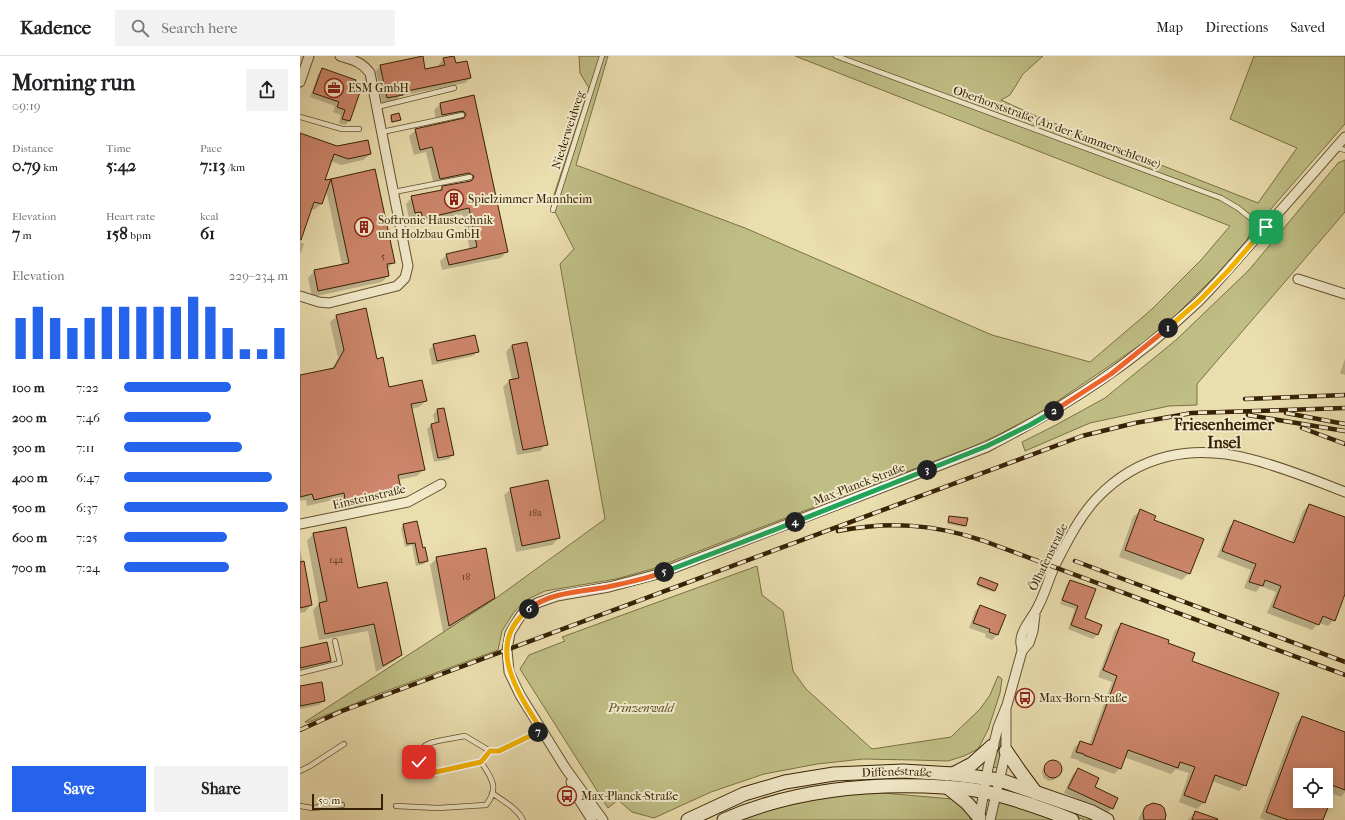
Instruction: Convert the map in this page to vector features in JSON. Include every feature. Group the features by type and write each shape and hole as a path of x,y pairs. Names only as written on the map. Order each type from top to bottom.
{"main road":[{"path":"953,774 972,764 992,746"},
{"path":"1006,751 1036,793"},
{"name":"Diffenéstraße","path":"688,820 744,794 785,782 834,774 903,771 953,774 1000,780 1092,812 1107,820"},
{"name":"Diffenéstraße","path":"724,820 783,800 836,789 893,785 947,787 990,793 1028,804 1072,820"},
{"path":"947,787 967,803 983,819"}],"street":[{"path":"300,82 309,56"},
{"path":"300,296 319,302 329,303 397,286 405,278 408,266 370,73 364,65 340,56"},
{"name":"Max-Planck-Straße","path":"603,820 566,769 520,695 509,672 507,650 510,633 521,615 537,603 557,596 609,587 658,574 980,449 1030,425 1111,374 1153,342 1199,301 1228,271 1264,229 1340,149 1345,137"},
{"path":"1298,279 1345,294"},
{"name":"Ölhafenstraße","path":"986,778 992,746 1022,651 1029,643 1033,631 1036,612 1054,568 1067,541 1080,520 1097,498 1122,476 1147,462 1166,456 1188,452 1210,453 1232,455 1270,465 1345,492"},
{"name":"Einsteinstraße","path":"300,524 408,502 440,484"},
{"name":"Ölhafenstraße","path":"990,793 1000,780 1006,751 1006,705"},
{"name":"Max-Planck-Straße","path":"566,769 578,798 592,820"},
{"path":"983,819 990,793 986,778"}],"lane":[{"name":"Niederweidweg","path":"553,210 602,56"},
{"name":"Oberhorststraße (An der Kammerschleuse)","path":"836,56 1221,198 1238,208 1264,229"},
{"path":"377,107 454,88"},
{"path":"382,132 462,115"},
{"path":"300,117 342,129 359,129"},
{"path":"394,192 470,177"},
{"path":"300,673 340,663 335,641"},
{"path":"490,751 481,762 436,772 430,772 419,762 419,756 423,748 428,744 465,736 490,751 499,751 542,731"},
{"path":"300,771 344,744"},
{"path":"396,806 438,808 486,805 491,798 494,788 491,777 481,762"},
{"path":"492,793 510,805 523,820"},
{"path":"300,806 312,808 342,805"}],"green space":[{"path":"579,56 608,56 576,165 745,228 992,335 1090,362 1151,310 1201,260 1230,226 795,56 1043,56 1023,74 1010,95 1001,100 1036,116 1258,203 1297,148 1230,119 1254,56 1345,56 1345,124 1250,233 1247,240 1218,273 1177,314 1143,343 1040,413 974,446 652,569 616,579 545,591 528,599 514,612 502,631 498,650 381,693 309,722 305,722 499,596 605,519 560,264 574,249 551,204 589,88 580,73"},
{"path":"1345,160 1345,212 1197,384 1197,405 1169,406 1090,423 1025,451 1022,442 1105,398 1176,340 1249,270 1338,163"},
{"name":"Prinzenwald","path":"757,566 762,595 783,611 793,671 806,689 872,749 951,737 980,709 990,695 998,676 1002,679 1000,693 988,730 978,749 964,756 948,761 863,759 817,764 764,774 711,792 654,818 632,812 618,800 608,808 520,669 529,655 565,641 562,637"},
{"path":"1001,735 1000,761 998,768 992,767 999,736"},
{"path":"861,791 952,799 966,809 971,820 739,820 781,805"},
{"path":"1009,791 1097,820 1085,820"},
{"path":"996,795 1072,820 990,820"}],"building":[{"path":"423,56 425,69 445,65 443,58 454,56 456,63 467,61 471,78 402,92 403,95 387,98 380,65"},
{"path":"322,68 356,80 353,87 361,89 350,121 342,119 345,110 337,107 339,102 313,93"},
{"path":"474,95 508,252 449,265 446,254 477,247 469,208 423,219 421,212 415,213 411,196 442,190 442,186 471,181 474,176 469,173 440,179 432,147 420,150 415,129 464,118 466,114 463,111 442,115 440,103"},
{"path":"399,113 401,120 392,122 391,115"},
{"path":"300,133 337,146 368,140 371,154 348,159 334,154 325,180 331,179 322,204 314,202 301,240 300,240"},
{"name":"Softronic Haustechnik und Holzbau GmbH","path":"375,169 395,263 387,264 389,276 318,291 314,270 349,263 331,179"},
{"path":"366,308 377,359 383,357 389,387 422,380 427,401 411,404 425,470 398,475 401,489 372,496 373,499 346,505 344,493 314,500 312,494 300,497 300,375 334,368 344,350 336,315"},
{"path":"475,335 479,352 437,361 433,344"},
{"path":"527,342 548,445 523,450 509,380 519,378 512,345"},
{"path":"444,408 454,455 438,458 431,424 439,422 437,409"},
{"path":"548,480 560,538 522,546 510,488"},
{"path":"1309,504 1345,517 1345,594 1335,621 1323,616 1319,625 1273,607 1281,586 1265,580 1263,586 1249,582 1256,564 1222,551 1234,520 1294,543"},
{"path":"1140,509 1156,516 1154,520 1204,539 1190,574 1125,550"},
{"path":"949,516 968,518 966,526 948,522"},
{"path":"417,521 423,548 425,547 428,561 419,563 415,543 407,544 403,524"},
{"path":"346,527 358,588 387,582 402,655 383,666 374,624 325,634 319,603 327,601 313,533"},
{"path":"486,548 495,598 449,626 436,557"},
{"path":"304,561 312,605 300,608 300,562"},
{"path":"980,577 998,584 995,591 977,584"},
{"path":"1070,580 1096,589 1085,618 1102,625 1098,635 1071,625 1078,606 1062,600"},
{"path":"980,605 1006,615 998,635 989,632 990,629 973,623"},
{"path":"1121,623 1169,640 1168,643 1195,653 1192,661 1279,693 1246,786 1215,775 1205,803 1184,795 1195,767 1180,762 1178,768 1128,750 1121,769 1076,752 1080,741 1092,745 1117,676 1103,670"},
{"path":"327,642 331,661 300,668 300,648"},
{"path":"322,682 325,701 300,706 300,686"},
{"path":"1302,716 1345,732 1345,790 1333,786 1333,768 1293,768 1293,808 1328,808 1323,820 1288,820 1266,812"},
{"path":"1053,760 1059,763 1062,769 1059,775 1053,778 1047,775 1044,769 1047,763"},
{"path":"1078,768 1099,778 1095,787 1118,798 1113,809 1068,788"},
{"path":"1153,803 1161,805 1164,808 1166,815 1165,820 1144,820 1144,809 1146,806"},
{"path":"1195,811 1218,819 1192,820"}],"railway":[{"path":"1245,399 1345,395"},
{"path":"300,730 342,711 1082,436 1135,423 1192,413 1345,408"},
{"path":"1286,413 1345,424"},
{"path":"1248,415 1345,431"},
{"path":"1302,428 1345,444"},
{"path":"838,531 894,525 930,528 966,535 1345,675"},
{"path":"1075,561 1345,662"}],"place":[{"name":"ESM GmbH","path":"334,88"},
{"name":"Spielzimmer Mannheim","path":"454,199"},
{"name":"Softronic Haustechnik und Holzbau GmbH","path":"364,227"},
{"name":"Max-Born-Straße","path":"1025,698"},
{"name":"Max-Planck-Straße","path":"567,796"}],"district":[{"name":"Friesenheimer Insel","path":"1224,433"}],"route":[{"path":"419,762 430,772 436,772 481,762 490,751 499,751 542,731 520,695 509,672 507,650 510,633 521,615 537,603 557,596 609,587 658,574 987,446 1030,425 1111,374 1153,342 1199,301 1228,271 1266,227"}]}
